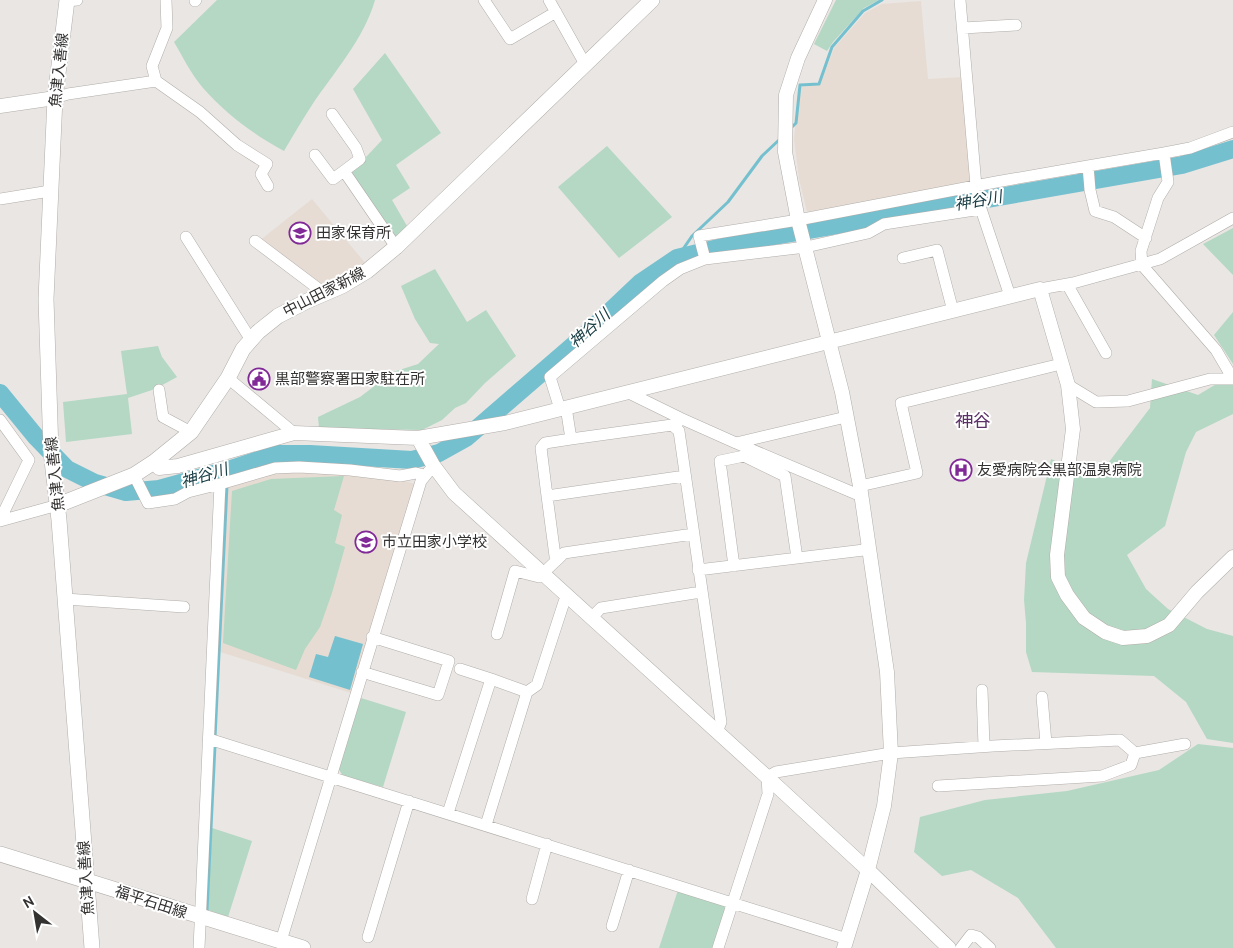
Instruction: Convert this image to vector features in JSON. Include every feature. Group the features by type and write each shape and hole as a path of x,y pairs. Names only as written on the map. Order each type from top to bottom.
{"main road":[{"name":"魚津入善線","path":"71,0 55,98 46,299 51,452 58,505 92,948"},
{"name":"中山田家新線","path":"58,505 134,475 154,462 191,432 228,378 243,349 258,332 278,316 342,286 368,271 396,247 652,0"},
{"name":"福平石田線","path":"0,854 302,948"}],"street":[{"path":"166,0 166,28 152,66 156,81 200,112 236,145 267,164 261,174 268,186"},
{"path":"484,0 510,39 556,12"},
{"path":"549,0 585,64"},
{"path":"209,739 486,824 733,903 845,944 868,870 884,806 891,753 887,672 860,491 830,341 798,220 785,152 786,96 798,58 825,0"},
{"path":"960,0 976,186 981,209 1010,296"},
{"path":"963,28 1016,25"},
{"path":"0,106 156,81"},
{"path":"315,155 333,179 360,159 356,148 332,114"},
{"path":"704,259 699,236 798,220 1088,166 1165,154 1190,148 1233,132"},
{"path":"1165,154 1168,182 1158,198 1142,251 1142,265 1216,350 1233,379"},
{"path":"1088,166 1090,190 1095,212 1114,218 1146,238"},
{"path":"344,171 396,247"},
{"path":"0,199 50,191"},
{"path":"571,439 563,408 550,377 663,281 680,269 704,259 805,245 868,233 884,224 981,209"},
{"path":"154,462 159,468 178,466 294,433 420,441 435,434 505,423 1010,296 1142,265 1160,258 1233,218"},
{"path":"186,237 251,340"},
{"path":"255,241 324,294"},
{"path":"903,258 937,250 953,311"},
{"path":"1066,284 1106,353"},
{"path":"1040,289 1068,385 1073,429 1057,555 1058,577 1067,596 1084,618 1105,632 1123,638 1147,636 1168,625 1197,592 1233,558"},
{"path":"627,392 678,423 736,443 860,491 917,473 901,403 1061,364"},
{"path":"228,378 294,433"},
{"path":"1068,385 1096,402 1128,401 1210,378 1233,379"},
{"path":"159,390 163,417 191,432"},
{"path":"736,443 846,416"},
{"path":"0,420 29,460 0,521"},
{"path":"558,558 555,556 541,448 545,443 678,423"},
{"path":"678,423 684,476 721,722 717,732"},
{"path":"420,441 431,470 454,493 767,776 949,948"},
{"path":"734,566 720,461 744,456 785,476 797,558"},
{"path":"134,475 148,504 176,499 188,492 275,468 299,467 350,470 400,476 431,470"},
{"path":"281,941 372,636 421,481 431,470"},
{"path":"547,496 684,476"},
{"path":"199,948 220,484"},
{"path":"0,521 58,505"},
{"path":"497,634 515,571 539,577 564,553 694,534"},
{"path":"698,570 864,550 868,545"},
{"path":"591,618 601,608 702,592"},
{"path":"486,824 527,692 537,684 564,602 568,597"},
{"path":"65,599 184,607"},
{"path":"362,672 438,695 449,661 372,636"},
{"path":"460,669 527,692"},
{"path":"448,813 491,679"},
{"path":"982,690 984,746"},
{"path":"1042,697 1046,743"},
{"path":"767,776 776,772 891,753 984,746 1120,740 1135,753"},
{"path":"1135,753 1185,744"},
{"path":"938,786 1102,776 1130,765 1135,753"},
{"path":"718,948 768,794 767,776"},
{"path":"368,937 409,801"},
{"path":"532,899 547,844"},
{"path":"612,926 630,870"},
{"path":"961,948 971,935 978,937 990,948"}],"shaded area":[{"path":"921,1 928,79 963,77 972,183 807,212 799,179 794,139 799,87 820,85 834,48 865,13 882,4"},
{"path":"312,199 366,264 321,289 259,241"},
{"path":"276,472 385,476 416,484 351,693 217,651 225,488"}],"green space":[{"path":"217,0 375,0 364,28 356,42 312,105 284,151 240,123 221,106 203,88 174,42"},
{"path":"836,0 879,0 864,8 827,51 814,44"},
{"path":"385,53 441,133 396,165 410,188 392,200 407,226 395,237 351,173 382,140 353,89"},
{"path":"607,146 672,217 619,258 558,187"},
{"path":"1233,228 1233,275 1203,244"},
{"path":"435,269 467,322 486,310 516,356 485,383 466,403 455,408 442,420 422,430 319,428 318,417 360,397 393,372 418,364 439,344 430,343 415,319 401,286"},
{"path":"1233,312 1233,364 1214,335"},
{"path":"158,346 162,357 177,377 155,389 128,398 132,434 66,442 63,402 127,394 121,351"},
{"path":"1233,374 1233,414 1196,432 1186,452 1165,526 1127,555 1146,589 1168,609 1207,629 1233,636 1233,743 1207,739 1186,702 1154,676 1032,672 1026,652 1024,600 1026,563 1051,459 1096,479 1150,408 1152,379 1198,395"},
{"path":"344,476 334,510 342,515 335,543 345,547 320,627 305,649 296,670 223,643 232,491 271,479"},
{"path":"361,698 406,712 383,787 343,776 338,768"},
{"path":"1198,744 1233,748 1233,948 1056,948 1018,898 971,870 942,876 914,852 920,817 985,800 1067,791 1159,770"},
{"path":"212,828 252,841 228,917 208,910"},
{"path":"678,890 726,905 713,948 659,948"}],"water":[{"path":"335,636 363,644 350,690 309,677 316,654 328,657"}],"waterway":[{"path":"790,129 796,123 800,85 819,84 832,47 863,11 882,0"},
{"path":"677,258 692,236 728,202 762,156 780,139"},
{"name":"神谷川","path":"0,393 36,437 67,469 95,483 126,492 159,489 228,470 276,454 412,460 439,453 466,438 584,336 640,283 677,258 751,240 1182,165 1233,149"},
{"path":"227,479 228,470"},
{"path":"215,738 227,485"},
{"path":"207,911 215,745"}],"place":[{"name":"田家保育所","path":"300,233"},
{"name":"黒部警察署田家駐在所","path":"259,379"},
{"name":"友愛病院会黒部温泉病院","path":"961,470"},
{"name":"市立田家小学校","path":"366,542"}],"district":[{"name":"神谷","path":"973,421"}]}
